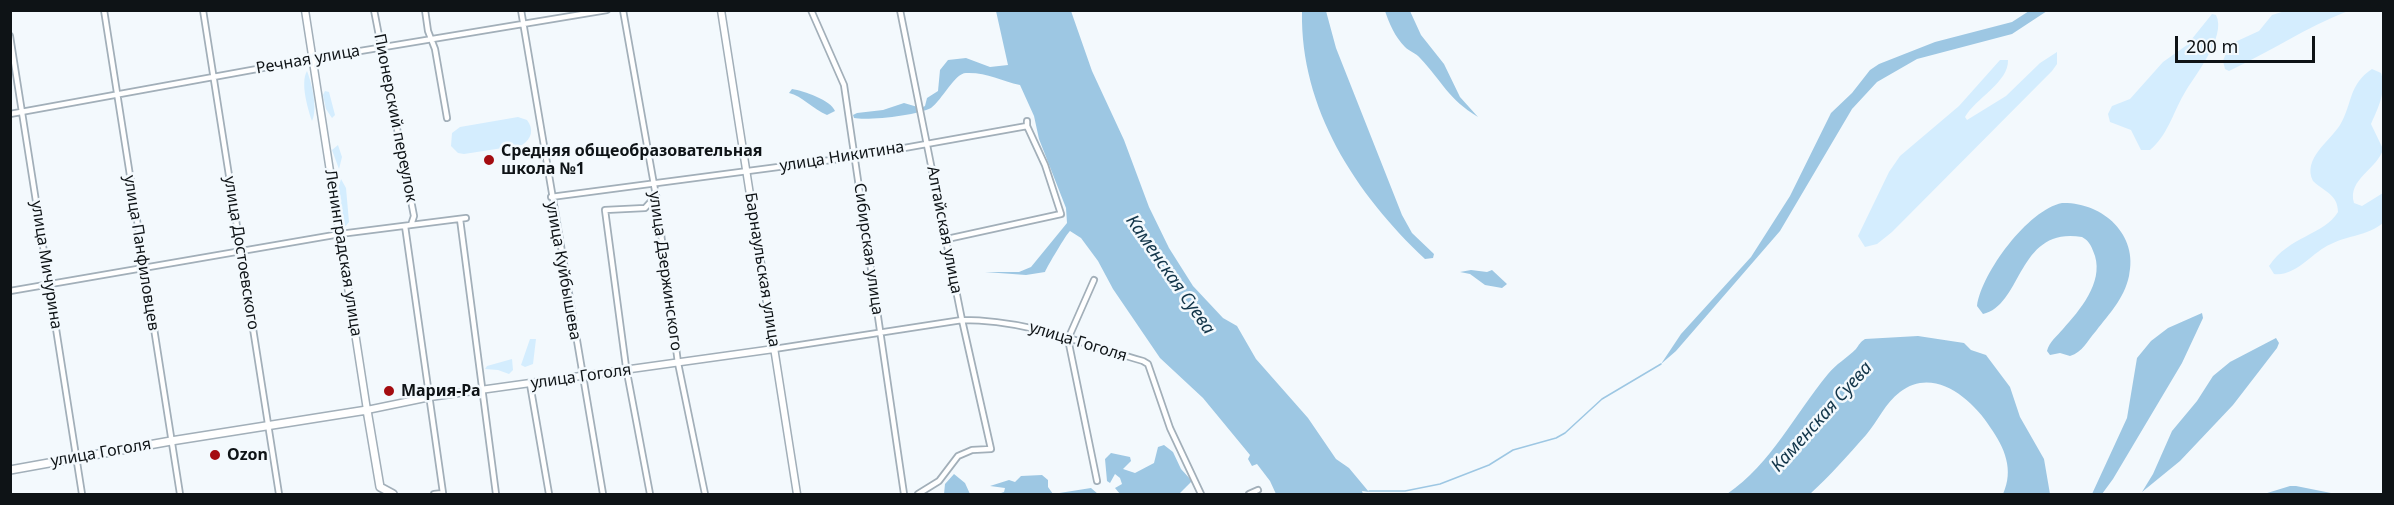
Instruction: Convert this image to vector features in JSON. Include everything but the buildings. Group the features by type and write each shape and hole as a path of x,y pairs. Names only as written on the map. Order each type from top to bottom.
{"main road":[{"name":"улица Гоголя","path":"10,470 268,424 367,410"},
{"name":"Ленинградская улица","path":"367,410 381,491"},
{"path":"381,491 393,495"}],"street":[{"name":"улица Панфиловцев","path":"104,10 180,495"},
{"name":"улица Достоевского","path":"203,10 279,495"},
{"name":"Ленинградская улица","path":"305,10 367,410"},
{"name":"Пионерский переулок","path":"374,10 414,216 408,225 443,494 434,495"},
{"path":"424,10 447,118"},
{"name":"улица Куйбышева","path":"521,10 603,495"},
{"name":"Речная улица","path":"10,114 312,59 607,10"},
{"name":"улица Дзержинского","path":"623,10 656,196 678,363 705,495"},
{"name":"Барнаульская улица","path":"721,10 797,495"},
{"name":"Сибирская улица","path":"810,10 844,85 904,495"},
{"name":"Алтайская улица","path":"900,10 962,320 991,449 972,450 958,456 939,481 918,495"},
{"name":"улица Мичурина","path":"10,36 82,495"},
{"name":"улица Никитина","path":"551,197 854,157 1027,123 1045,165 1061,214 946,239"},
{"path":"650,495 627,371 605,210 645,208 656,196"},
{"path":"10,291 340,234 463,218 496,495"},
{"path":"1094,280 1068,339 1097,481"},
{"name":"улица Гоголя","path":"367,410 430,397 582,378 962,320 1014,323 1042,328 1068,339 1148,364 1170,428 1201,495"},
{"path":"530,384 549,495"},
{"path":"1249,495 1258,490"}],"shaded area":[{"path":"2285,11 2348,11 2317,24 2229,71 2225,69 2223,61 2228,48 2235,42 2259,31 2272,15"},
{"path":"2212,14 2216,15 2218,24 2217,34 2208,56 2184,94 2161,138 2150,150 2141,150 2131,130 2110,122 2108,114 2112,106 2130,99 2163,62 2187,45"},
{"path":"2057,52 2057,64 2052,71 1892,232 1877,244 1865,247 1858,236 1889,172 1900,156 1959,106 2000,60 2008,60 2003,76 1970,110 1965,117 1967,120 2006,96 2040,63"},
{"path":"2372,69 2381,73 2383,80 2381,99 2371,124 2383,149 2355,187 2353,195 2354,203 2362,206 2383,193 2383,223 2371,230 2331,244 2290,272 2274,274 2269,266 2277,256 2286,248 2324,226 2338,212 2333,197 2313,181 2311,165 2340,125 2359,81"},
{"path":"307,71 314,104 312,121 304,89"},
{"path":"325,91 329,92 335,115 332,118 326,109 323,95"},
{"path":"518,117 527,120 531,130 530,137 522,145 464,154 458,153 451,146 452,133 460,127"},
{"path":"338,145 342,157 339,169 332,150"},
{"path":"341,179 346,188 349,222 345,227 341,225 338,208 338,190"},
{"path":"530,339 536,339 533,364 525,367 521,365"},
{"path":"512,359 513,370 509,374 485,369 487,366"}],"water":[{"name":"Каменская Суева","path":"996,11 1071,11 1092,71 1124,140 1149,207 1169,248 1193,286 1223,318 1237,326 1256,359 1308,418 1336,459 1349,468 1369,492 1362,491 1363,494 1276,494 1270,481 1257,464 1252,466 1248,459 1250,455 1203,398 1160,358 1113,289 1098,261 1081,238 1070,231 1045,272 1026,275 985,272 1019,272 1031,267 1067,223 1066,208 1039,139 1034,116 1020,85 987,75 966,73 957,77 935,104 925,111 881,118 854,118 853,115 857,113 883,110 904,103 921,108 925,106 927,98 938,91 940,70 948,60 966,58 990,67 1008,65"},
{"path":"1302,11 1326,11 1336,48 1402,215 1412,233 1434,254 1433,258 1425,259 1376,207 1355,178 1337,147 1322,115 1311,82 1304,47"},
{"path":"1385,11 1410,11 1421,35 1444,64 1460,97 1478,117 1459,103 1428,66 1401,43"},
{"path":"2029,11 2047,11 2012,34 1917,59 1877,82 1852,109 1780,231 1676,351 1661,364 1681,334 1751,257 1790,196 1831,113 1852,93 1870,70 1879,64 1935,42 2012,22"},
{"path":"792,89 823,100 835,111 827,115 789,93"},
{"path":"2062,203 2091,208 2114,223 2123,234 2131,261 2127,284 2120,299 2084,346 2070,356 2060,353 2050,355 2047,351 2051,342 2083,305 2093,286 2097,266 2095,256 2089,243 2082,237 2061,237 2045,243 2033,254 2006,297 1996,308 1983,314 1977,306 1988,277 2009,244 2035,217"},
{"path":"1471,270 1487,272 1492,270 1507,284 1502,288 1485,285 1470,274 1460,272"},
{"path":"2202,313 2203,318 2182,363 2113,479 2102,494 2092,494 2127,418 2137,358 2151,341 2168,328"},
{"name":"Каменская Суева","path":"1918,336 1964,343 1971,350 1986,355 2010,387 2020,417 2044,459 2050,494 2003,494 2008,468 2004,451 1990,427 1963,397 1939,384 1926,383 1913,385 1895,396 1866,435 1810,494 1727,494 1757,468 1782,438 1828,374 1862,341"},
{"path":"2276,338 2279,343 2277,348 2233,405 2180,461 2142,492 2153,474 2172,431 2197,401 2213,376 2230,362"},
{"path":"1164,445 1173,452 1181,469 1192,481 1179,494 1120,494 1115,488 1122,484 1120,478 1115,474 1110,483 1107,481 1105,459 1111,453 1130,457 1131,461 1123,469 1135,473 1154,463 1158,447"},
{"path":"954,474 965,483 970,494 944,494 945,484"},
{"path":"1042,475 1048,480 1048,487 1053,494 998,494 1004,492 1005,488 990,486 1009,480 1015,482 1021,476"},
{"path":"2296,486 2336,494 2264,494"},
{"path":"1091,488 1098,494 1053,494"}],"waterway":[{"path":"1369,491 1405,491 1440,484 1489,465 1513,450 1556,438 1565,433 1602,399 1661,364"}],"place":[{"name":"Средняя общеобразовательная школа №1","path":"489,160"},
{"name":"Мария-Ра","path":"389,391"},
{"name":"Ozon","path":"215,455"}]}
